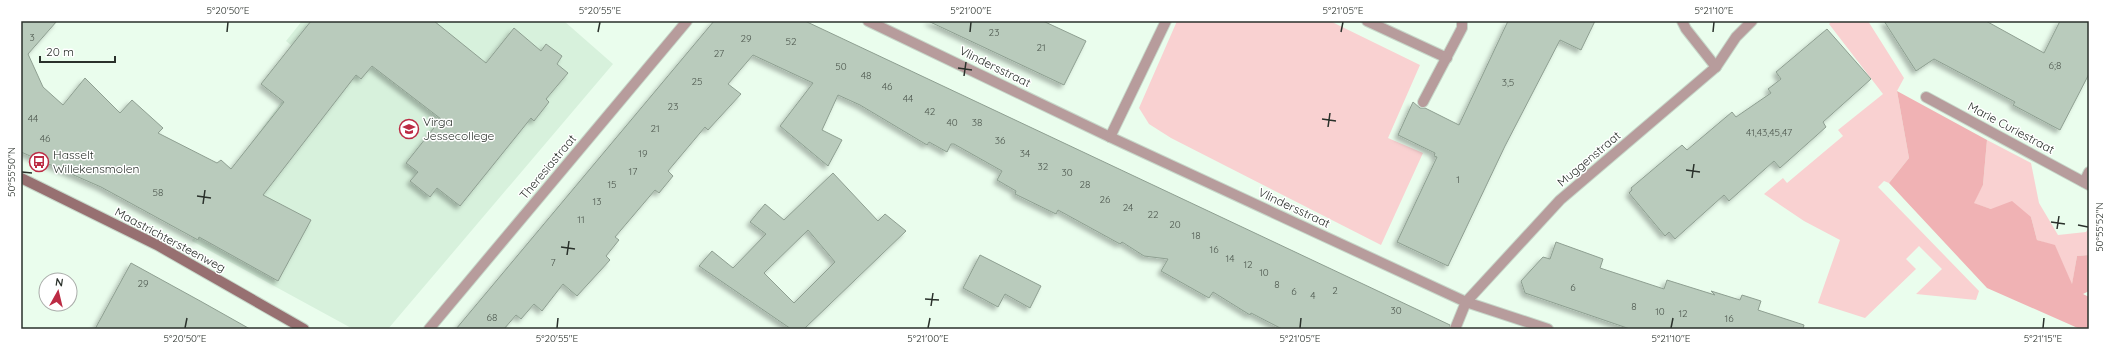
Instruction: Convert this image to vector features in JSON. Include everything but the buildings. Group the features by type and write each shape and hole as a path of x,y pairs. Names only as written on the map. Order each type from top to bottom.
{"main road":[{"name":"Maastrichtersteenweg","path":"21,178 157,245 304,329"}],"street":[{"name":"Theresiastraat","path":"428,329 687,21"},
{"name":"Vlindersstraat","path":"868,21 1110,137 1466,302 1548,329"},
{"path":"1110,137 1166,21"},
{"path":"1367,21 1447,58"},
{"path":"1422,102 1462,28 1462,21"},
{"path":"1682,21 1686,29 1716,67"},
{"name":"Muggenstraat","path":"1456,329 1466,302 1560,200 1716,67 1736,37 1752,21"},
{"name":"Marie Curiestraat","path":"1926,98 2086,184 2089,172"}],"shaded area":[{"name":"Virga Jessecollege","path":"302,21 564,21 613,64 388,329 353,329 192,241 213,195 311,62 286,41"},
{"path":"1177,21 1330,21 1420,65 1388,138 1423,153 1381,245 1171,138 1149,124 1139,108"},
{"path":"1832,21 1868,21 1904,78 1897,91 1909,158 1889,183 1884,181 1878,187 1979,291 1976,300 1916,294 1942,269 1919,246 1906,259 1916,269 1865,318 1818,303 1840,240 1804,221 1764,194 1783,178 1787,183 1843,136 1838,130 1883,94 1829,24"},
{"path":"1897,91 1987,140 1983,185 1974,203 1991,209 2012,201 2031,217 2037,240 2055,245 2072,284 2077,256 2089,255 2089,291 2083,294 2089,297 2089,329 2080,329 1987,288 1889,183 1909,158"},
{"path":"1987,140 2031,163 2039,203 2058,235 2086,232 2089,227 2089,255 2077,256 2072,285 2055,246 2037,240 2031,217 1991,209 1973,203 1983,185"}],"place":[{"name":"Virga Jessecollege","path":"409,129"},
{"name":"Hasselt Willekensmolen","path":"39,162"}]}
